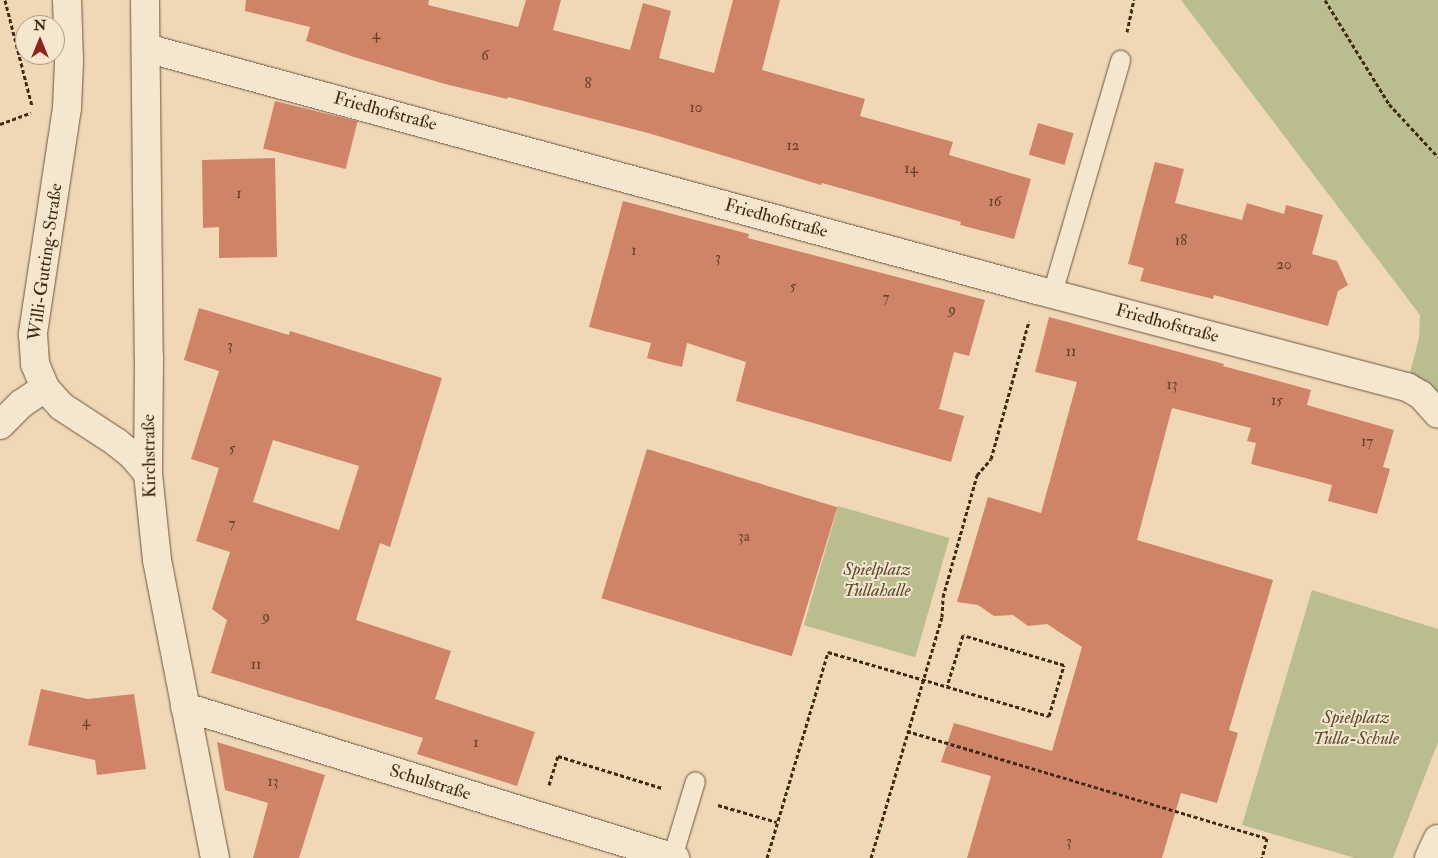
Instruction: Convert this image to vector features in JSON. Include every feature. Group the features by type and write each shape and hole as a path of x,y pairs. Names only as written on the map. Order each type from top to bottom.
{"street":[{"name":"Willi-Gutting-Straße","path":"67,0 68,108 33,334 35,364 45,388 61,406 127,452 148,474"},
{"name":"Kirchstraße","path":"145,0 149,357 148,474 157,560 215,858"},
{"name":"Friedhofstraße","path":"146,48 1044,291 1407,387 1422,395 1438,414"},
{"path":"0,425 21,404 45,388"},
{"name":"Schulstraße","path":"185,707 673,858"},
{"path":"1430,858 1438,839"}],"lane":[{"path":"1044,291 1120,60"},
{"path":"673,858 693,789"}],"path":[{"path":"0,124 33,112 4,0"},
{"path":"1325,0 1389,104 1438,157"},
{"path":"871,858 942,617 943,597 977,474 991,459 1044,291"},
{"path":"767,858 828,652 1049,716 1064,665 963,635 947,686"},
{"path":"907,731 1267,838 1262,858"},
{"path":"539,817 558,756 693,789 777,822"}],"green space":[{"path":"1181,0 1438,0 1438,394 1410,373 1419,338 1420,315"},
{"name":"Spielplatz Tullahalle","path":"838,506 950,538 915,657 804,625"},
{"name":"Spielplatz Tulla-Schule","path":"1312,590 1438,629 1438,742 1393,858 1355,858 1242,825"}],"building":[{"path":"246,0 429,0 428,5 518,27 526,0 561,0 553,30 630,50 643,3 671,11 659,58 714,73 733,0 780,0 762,70 865,99 860,116 953,142 949,155 1031,179 1014,239 960,225 961,222 822,183 821,185 648,133 508,97 507,99 445,84 354,57 306,41 310,27 245,11"},
{"path":"275,101 357,122 346,169 263,149"},
{"path":"1038,123 1074,133 1064,165 1029,155"},
{"path":"275,158 277,257 219,258 219,227 203,228 202,160"},
{"path":"1155,162 1184,169 1175,203 1242,220 1247,203 1284,214 1286,205 1323,215 1312,254 1337,261 1348,285 1338,291 1328,326 1214,295 1213,299 1140,281 1144,268 1128,264"},
{"path":"623,201 749,234 748,238 985,300 969,356 954,352 939,409 964,416 951,462 736,401 746,362 687,343 682,367 647,358 651,343 589,327"},
{"path":"199,308 289,335 290,331 442,378 390,547 380,543 356,620 451,651 435,699 535,732 517,786 417,754 423,738 211,673 227,620 212,609 230,552 196,541 219,468 191,459 219,371 184,360","holes":["273,440 359,466 339,530 253,502"]},
{"path":"1049,317 1224,364 1223,366 1311,390 1307,405 1394,430 1383,467 1390,469 1377,514 1328,501 1332,485 1251,464 1256,443 1247,441 1251,428 1172,408 1137,540 1273,580 1229,730 1238,733 1217,803 1181,793 1162,858 967,858 991,776 941,762 954,723 1052,751 1082,647 1047,624 1028,626 1013,615 994,616 978,605 957,602 988,497 1041,513 1077,382 1035,372"},
{"path":"647,449 837,507 792,656 601,598"},
{"path":"41,689 88,699 134,694 146,769 97,775 95,760 28,745"},
{"path":"217,742 325,775 299,858 253,858 268,803 225,790"}]}
